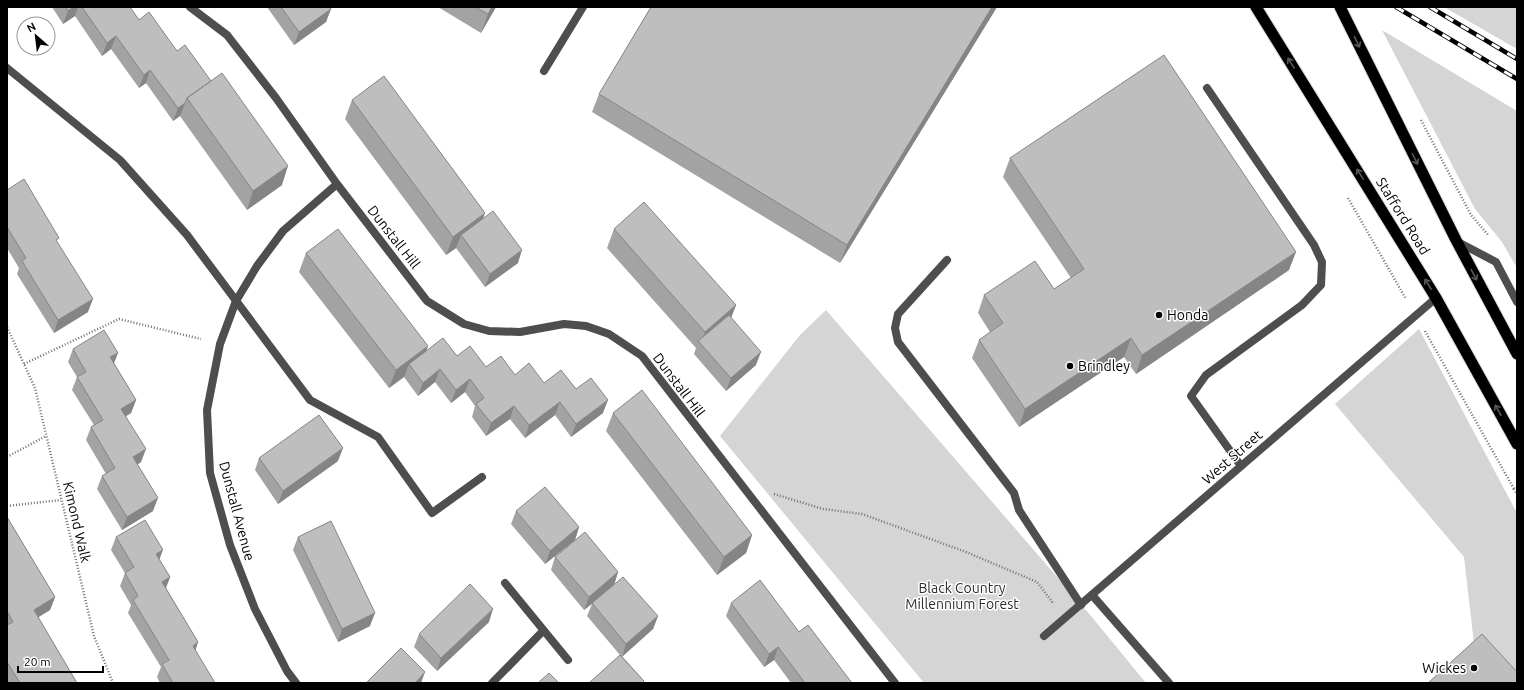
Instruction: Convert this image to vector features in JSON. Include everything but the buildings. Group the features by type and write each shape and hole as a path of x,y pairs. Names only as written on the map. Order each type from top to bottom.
{"highway":[{"name":"Stafford Road","path":"1256,7 1436,298 1517,444"},
{"path":"1340,7 1456,240 1517,354"}],"street":[{"name":"Dunstall Hill","path":"190,7 227,35 276,98 337,184 427,302 464,324 489,331 520,332 564,324 586,326 609,334 642,356 895,683"},
{"path":"544,71 583,7"},
{"path":"7,68 120,160 187,235 310,400 378,437 432,513 482,477"},
{"path":"1207,88 1314,245 1322,262 1321,285 1302,305 1206,375 1191,396 1242,466"},
{"name":"Dunstall Avenue","path":"296,683 287,671 255,609 230,545 210,473 206,410 220,344 236,301 257,266 283,231 337,184"},
{"path":"1456,240 1496,262 1517,302"},
{"path":"947,260 898,314 895,328 898,342 1014,493 1019,510 1081,605"},
{"name":"West Street","path":"1044,636 1436,298"},
{"path":"505,583 568,660"},
{"path":"1092,594 1169,683"},
{"path":"492,683 543,631"}],"path":[{"path":"1420,118 1471,214"},
{"path":"1345,193 1516,488 1517,494"},
{"path":"24,364 119,319 220,344"},
{"name":"Kimond Walk","path":"7,327 35,388 94,636 113,683"},
{"path":"7,458 46,436"},
{"path":"739,483 823,509 862,514 966,552 1037,582 1064,619"},
{"path":"7,506 61,500"}],"green space":[{"path":"1444,7 1517,7 1517,49"},
{"path":"1382,30 1517,111 1517,268 1502,242 1475,209"},
{"name":"Black Country Millennium Forest","path":"826,310 1091,616 1146,683 924,683 720,436 800,335"},
{"path":"1419,329 1517,513 1517,683 1475,652 1464,557 1335,404"}],"railway":[{"path":"1396,7 1517,79"},
{"path":"1430,7 1517,59"}],"place":[{"name":"Honda","path":"1159,315"},
{"name":"Brindley","path":"1070,366"},
{"name":"Wickes","path":"1474,668"}]}
